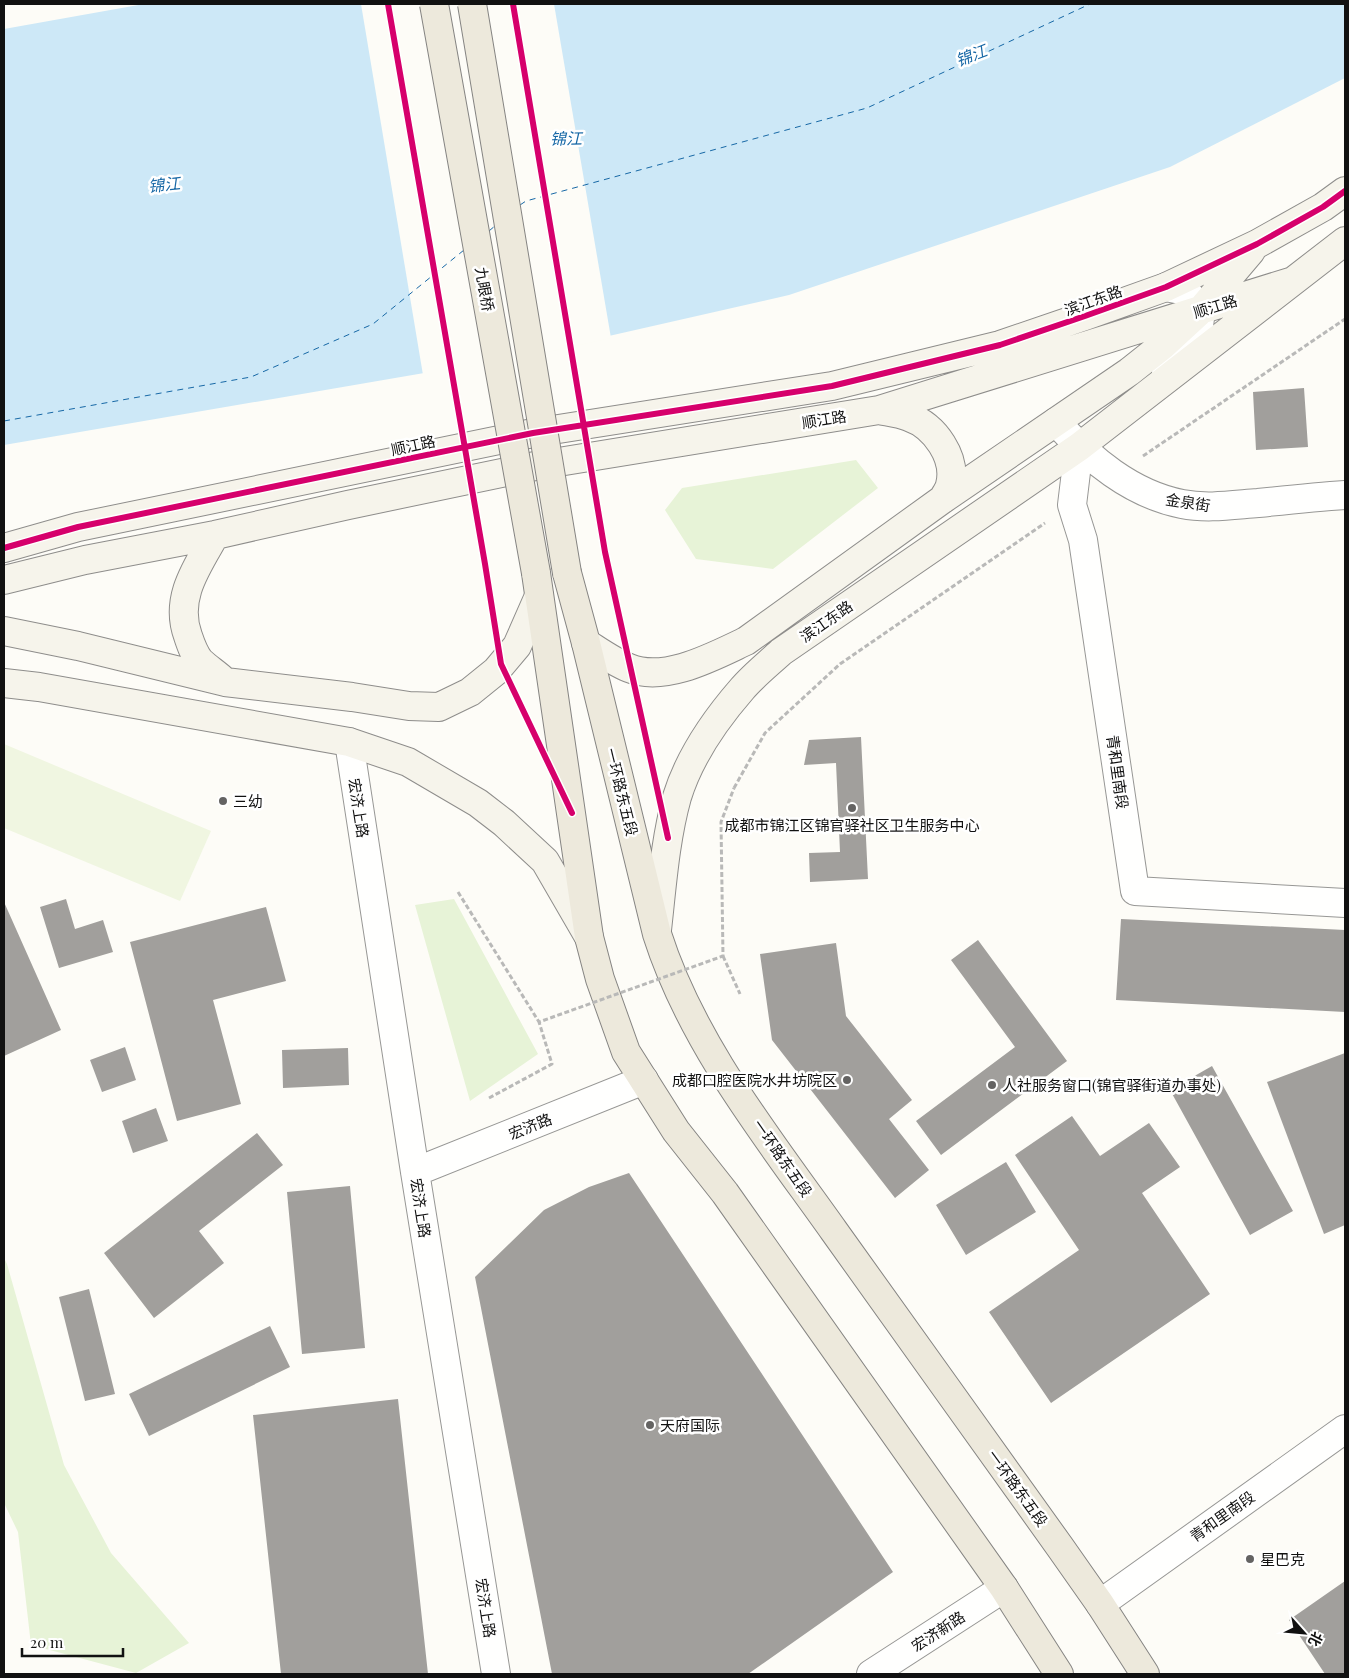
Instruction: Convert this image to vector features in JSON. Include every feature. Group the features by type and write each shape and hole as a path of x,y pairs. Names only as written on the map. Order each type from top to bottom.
{"main road":[{"name":"九眼桥","path":"434,4 538,585"},
{"name":"一环路东五段","path":"472,4 567,573 586,643 656,934 666,965 692,1018 717,1062 780,1156 1100,1604 1145,1674"},
{"name":"滨江东路","path":"832,386 1000,344 1166,287 1257,244 1345,191"},
{"name":"滨江东路","path":"656,934 668,838 678,796 691,764 712,729 743,688 781,652 1079,447 1345,241"},
{"path":"586,643 631,669 671,672 746,641 943,499 1136,366 1163,345 1201,310 1257,244"},
{"name":"顺江路","path":"4,580 85,560 216,535 540,465 879,410 1293,282"},
{"name":"顺江路","path":"4,548 88,525 533,433 832,386"},
{"name":"顺江路","path":"879,410 910,417 928,427 940,442 947,455 951,472 950,486 943,499"},
{"path":"216,535 193,574 185,596 183,614 192,648 199,660 226,682"},
{"path":"4,631 78,646 226,682 352,697 409,706 438,707 470,692 496,671 517,646 538,585"},
{"path":"538,585 589,937 600,980 626,1052 676,1131 725,1193 1004,1588 1059,1674"},
{"path":"4,682 349,742 408,762 478,803 504,823 545,861 589,937"}],"street":[{"path":"1143,397 1198,334 1201,310 1186,291 1166,287"},
{"name":"金泉街","path":"1056,422 1079,447 1125,482 1150,494 1182,504 1205,506 1345,495"},
{"name":"青和里南段","path":"1079,447 1072,505 1083,540 1135,891 1345,903"},
{"name":"宏济上路","path":"349,742 415,1172 496,1674"},
{"name":"宏济路","path":"415,1172 644,1080"},
{"name":"青和里南段","path":"1100,1604 1345,1429"},
{"name":"宏济新路","path":"871,1674 1004,1588"}],"path":[{"path":"1116,475 1345,318"},
{"path":"740,994 723,956 721,822 734,788 765,733 840,664 1072,505"},
{"path":"458,892 539,1022 552,1064 489,1098"},
{"path":"539,1022 723,956"}],"green space":[{"path":"856,460 878,488 773,569 696,559 665,510 682,488"},
{"path":"4,744 211,831 180,901 4,828"},
{"path":"454,899 538,1054 470,1101 415,905"},
{"path":"4,1258 64,1465 111,1553 189,1643 136,1673 31,1645 18,1532 4,1503"}],"water":[{"name":"锦江","path":"144,4 1345,4 1345,78 1170,167 789,295 512,358 4,445 4,29"}],"pier":[{"path":"361,4 554,4 611,338 512,360 423,375"}],"building":[{"path":"1304,388 1308,447 1256,450 1253,392"},
{"name":"成都市锦江区锦官驿社区卫生服务中心","path":"861,737 868,879 810,882 809,853 840,852 836,763 804,765 809,740"},
{"path":"66,899 75,929 103,920 113,952 59,968 40,907"},
{"path":"4,902 61,1030 4,1056"},
{"path":"266,907 286,981 213,1000 241,1104 177,1121 130,942"},
{"path":"1121,919 1345,930 1345,1012 1116,1000"},
{"path":"978,940 1067,1061 941,1155 916,1121 1015,1047 951,960"},
{"path":"836,943 846,1016 912,1100 889,1119 929,1170 895,1198 772,1040 760,954"},
{"path":"125,1047 136,1080 102,1092 90,1060"},
{"path":"348,1048 349,1085 283,1088 282,1050"},
{"path":"1345,1053 1345,1225 1324,1234 1267,1082"},
{"path":"1212,1066 1293,1211 1250,1235 1170,1090"},
{"path":"156,1108 168,1141 133,1153 122,1121"},
{"path":"1072,1116 1100,1156 1149,1123 1180,1167 1142,1193 1210,1294 1051,1403 989,1312 1079,1250 1015,1155"},
{"path":"257,1133 283,1165 199,1231 224,1263 154,1318 104,1253"},
{"path":"1006,1162 1036,1212 966,1255 936,1205"},
{"name":"天府国际","path":"629,1173 893,1572 748,1674 552,1674 475,1277 544,1210 589,1187"},
{"path":"350,1186 365,1348 302,1354 287,1192"},
{"path":"89,1289 115,1394 85,1401 59,1297"},
{"path":"270,1326 290,1367 149,1436 129,1394"},
{"path":"398,1399 428,1674 281,1674 253,1415"},
{"path":"1345,1581 1345,1674 1325,1674 1289,1620"}],"ferry route":[{"path":"520,205 526,201 867,108 1090,4"},
{"path":"489,231 496,225"},
{"path":"4,421 251,377 373,324 464,250"}],"cycle path":[{"path":"388,4 501,664 572,813"},
{"path":"513,4 605,552 668,838"},
{"path":"4,548 78,527 533,433 832,386 1000,345 1166,287 1257,244 1323,207 1345,191"}],"place":[{"name":"三幼","path":"223,801"},
{"name":"成都市锦江区锦官驿社区卫生服务中心","path":"852,808"},
{"name":"成都口腔医院水井坊院区","path":"847,1080"},
{"name":"人社服务窗口(锦官驿街道办事处)","path":"992,1085"},
{"name":"天府国际","path":"650,1425"},
{"name":"星巴克","path":"1250,1559"}]}
